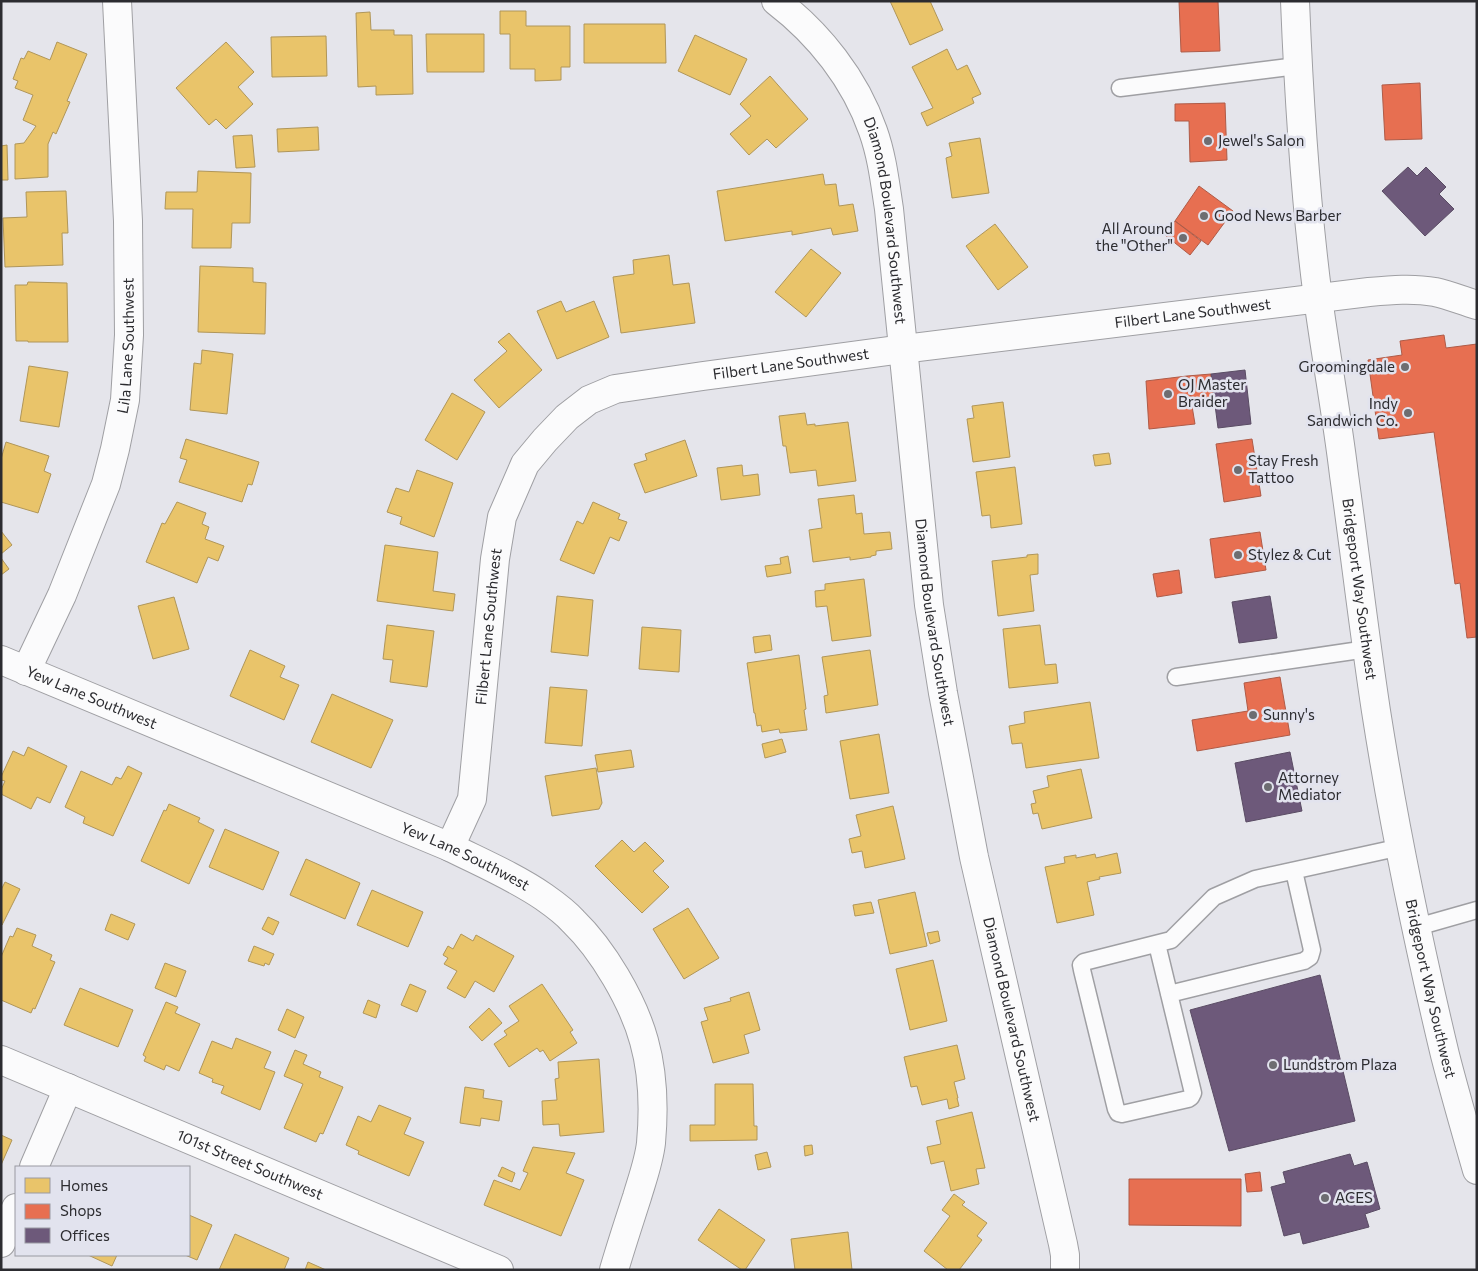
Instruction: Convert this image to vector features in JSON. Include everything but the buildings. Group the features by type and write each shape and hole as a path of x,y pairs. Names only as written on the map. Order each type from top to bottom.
{"street":[{"name":"Lila Lane Southwest","path":"26,671 62,595 106,484 125,400 129,335 128,221 117,1"},
{"name":"Diamond Boulevard Southwest","path":"776,1 807,28 827,50 848,78 874,131 882,165 889,209 929,605 943,693 974,857 1064,1244 1065,1270"},
{"name":"Bridgeport Way Southwest","path":"1295,1 1297,66 1306,191 1318,298 1377,714 1400,847 1417,927 1446,1058 1477,1170"},
{"name":"Filbert Lane Southwest","path":"450,848 472,798 496,559 502,517 525,464 545,440 568,417 589,400 615,389 703,376 903,349 1369,292 1395,290 1436,292 1477,305"},
{"name":"Yew Lane Southwest","path":"1,660 450,848 510,877 543,897 573,921 600,952 620,985 644,1041 649,1069 652,1105 651,1144 614,1270"},
{"name":"101st Street Southwest","path":"1,1060 499,1270"},
{"path":"34,1166 68,1088"},
{"path":"1,1243 15,1210"}],"lane":[{"path":"1120,88 1297,66"},
{"path":"1176,677 1367,649"},
{"path":"1157,944 1193,1093 1188,1098 1122,1114 1118,1113 1116,1109 1109,1082 1082,965 1084,962 1171,940 1214,897 1255,879 1400,847"},
{"path":"1169,994 1304,961 1310,957 1312,950 1294,871"},
{"path":"1417,927 1477,910"}],"place":[{"name":"Jewel's Salon","path":"1208,141"},
{"name":"Good News Barber","path":"1204,216"},
{"name":"All Around the \"Other\"","path":"1183,238"},
{"name":"Groomingdale","path":"1405,367"},
{"name":"OJ Master Braider","path":"1168,394"},
{"name":"Indy Sandwich Co.","path":"1408,413"},
{"name":"Stay Fresh Tattoo","path":"1238,470"},
{"name":"Stylez & Cut","path":"1238,555"},
{"name":"Sunny's","path":"1253,715"},
{"name":"Attorney Mediator","path":"1268,787"},
{"name":"Lundstrom Plaza","path":"1273,1065"},
{"name":"ACES","path":"1325,1198"}]}
